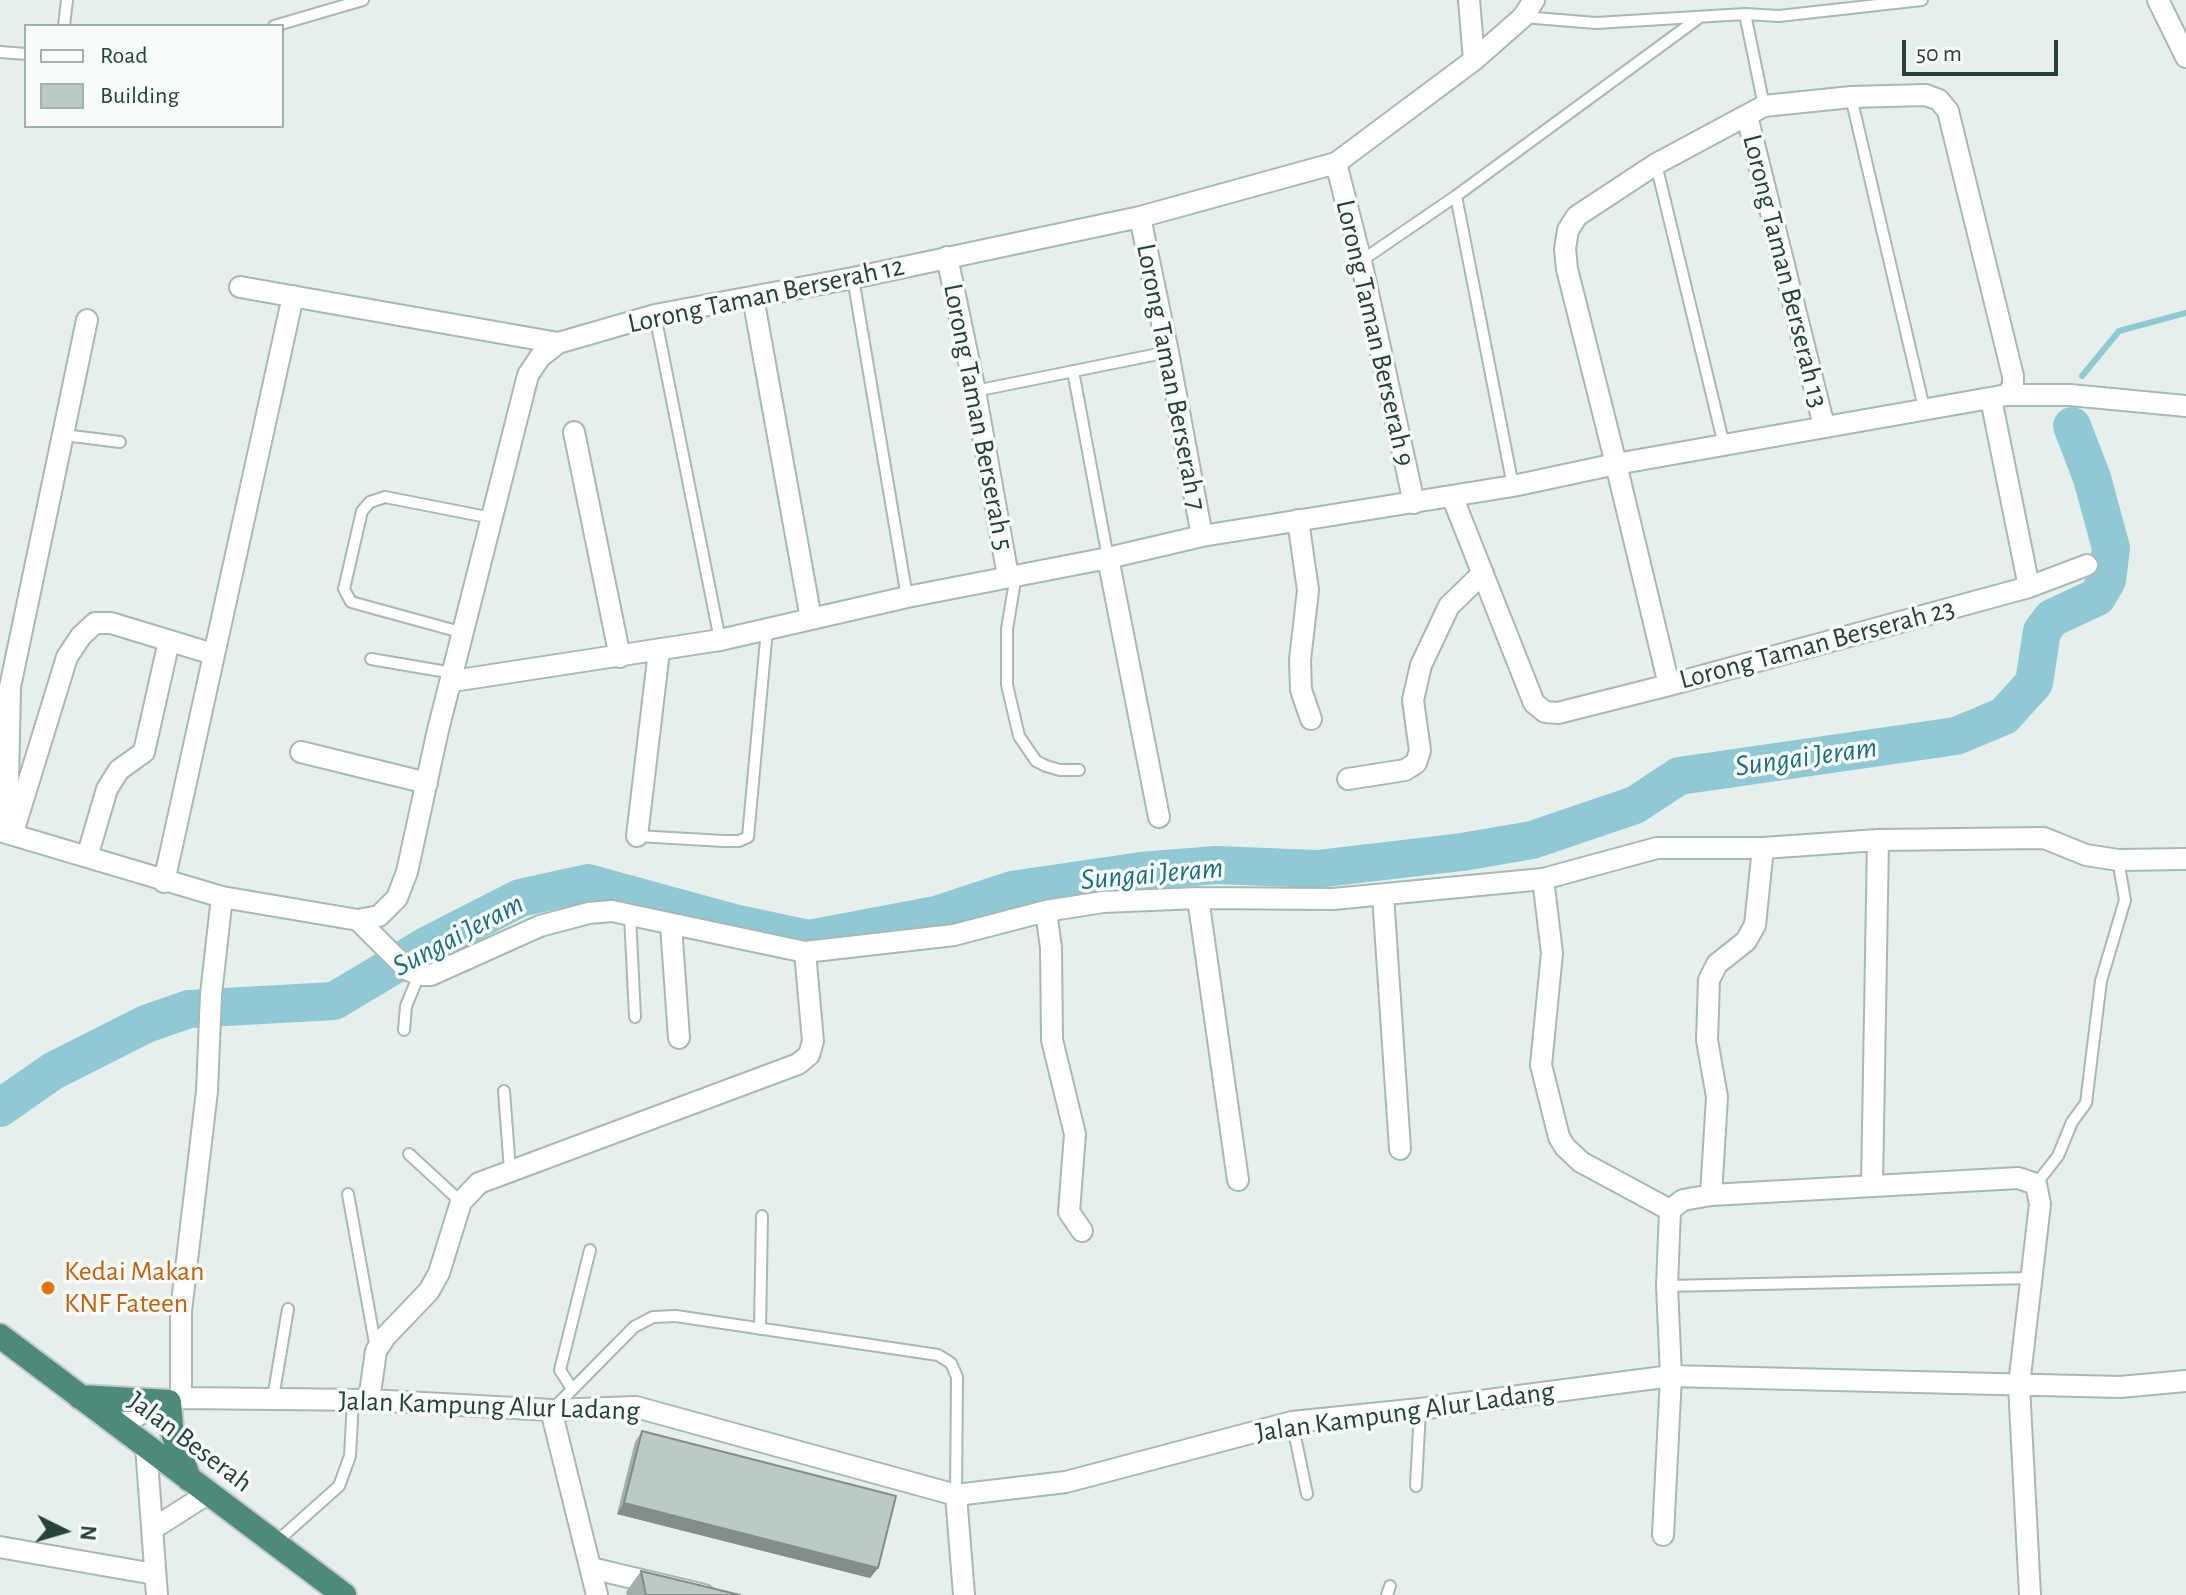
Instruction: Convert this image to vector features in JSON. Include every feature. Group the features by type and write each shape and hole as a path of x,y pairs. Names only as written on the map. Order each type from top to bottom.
{"highway":[{"name":"Jalan Beserah","path":"0,1336 344,1595"},
{"path":"80,1397 175,1400 171,1427 199,1486"}],"street":[{"path":"1469,0 1474,60"},
{"path":"2158,0 2186,57"},
{"name":"Lorong Taman Berserah 12","path":"358,920 379,916 397,898 407,872 528,375 540,357 558,343 655,315 853,278 1140,217 1336,163 1474,60 1529,8"},
{"path":"1669,685 1567,269 1565,249 1568,230 1577,216 1656,164 1755,111 1851,97 1926,95 1939,100 1948,111 2013,376 2013,386 1999,397"},
{"name":"Lorong Taman Berserah 13","path":"1755,111 1824,426"},
{"name":"Lorong Taman Berserah 9","path":"1336,163 1361,261 1414,503"},
{"name":"Lorong Taman Berserah 7","path":"1140,217 1202,536"},
{"name":"Lorong Taman Berserah 5","path":"947,257 1012,576"},
{"path":"240,287 558,343"},
{"path":"164,882 293,296"},
{"path":"753,297 811,619"},
{"path":"6,833 10,687 87,320"},
{"path":"454,677 620,657 720,640 907,597 1108,558 1202,536 1513,486 1616,464 1924,408 1999,397 2079,396 2186,406"},
{"path":"1999,397 2029,587"},
{"path":"574,432 620,657"},
{"path":"1348,779 1405,770 1416,763 1420,751 1413,700 1421,665 1449,606 1483,573 1452,496"},
{"path":"1298,520 1308,590 1300,660 1301,690 1311,719"},
{"path":"1108,558 1159,817"},
{"name":"Lorong Taman Berserah 23","path":"1483,573 1534,703 1545,712 1558,713 2029,587 2087,565"},
{"path":"6,833 67,657 81,636 95,623 111,623 213,654"},
{"path":"87,857 107,789 119,770 144,752 169,641"},
{"path":"637,836 659,651"},
{"path":"301,752 427,783"},
{"path":"6,833 222,897 358,920 413,973 431,975 540,926 589,913 612,911 805,952 954,935 1046,911 1103,902 1198,898 1333,899 1543,879 1657,848 1763,848 1878,840 2044,838 2086,855 2118,860 2186,859"},
{"path":"1872,1186 1878,840"},
{"path":"1711,1195 1717,1097 1707,1040 1709,980 1717,964 1746,941 1755,925 1763,848"},
{"path":"1543,879 1552,953 1541,1065 1559,1137 1581,1162 1670,1210"},
{"path":"1383,895 1400,1149"},
{"path":"175,1400 181,1311 207,1091 211,994 222,897"},
{"path":"1198,898 1238,1180"},
{"path":"1046,911 1051,948 1052,1040 1075,1128 1069,1212 1082,1231"},
{"path":"671,925 679,1038"},
{"path":"361,1400 376,1351 385,1337 429,1291 439,1273 461,1202 479,1183 798,1064 809,1055 813,1041 805,952"},
{"path":"1670,1210 1683,1200 1711,1195 2018,1178 2036,1184 2040,1204 2019,1385 2030,1595"},
{"path":"1663,1535 1671,1376 1667,1286 1670,1210"},
{"name":"Jalan Kampung Alur Ladang","path":"120,1426 154,1406 175,1400 361,1400 551,1410 636,1407 956,1495 1066,1482 1292,1422 1420,1409 1671,1376 2120,1387 2186,1381"},
{"path":"551,1410 597,1595"},
{"path":"0,1547 155,1585 154,1528 146,1446"},
{"path":"154,1528 199,1486"},
{"path":"956,1495 964,1595"},
{"path":"591,1568 704,1595"}],"lane":[{"path":"64,24 67,0"},
{"path":"281,24 363,0"},
{"path":"1529,8 1596,23 1745,14 1779,16 1922,0"},
{"path":"1745,14 1755,111"},
{"path":"1361,261 1456,196 1700,17"},
{"path":"0,52 24,54"},
{"path":"1851,97 1924,408"},
{"path":"1656,164 1724,445"},
{"path":"1456,196 1513,486"},
{"path":"853,278 907,597"},
{"path":"655,315 720,640"},
{"path":"975,391 1168,352"},
{"path":"1073,371 1108,558"},
{"path":"64,435 120,442"},
{"path":"464,633 351,602 344,589 362,511 370,502 385,497 492,518"},
{"path":"1012,576 1007,629 1007,685 1019,736 1036,761 1060,770 1079,770"},
{"path":"637,836 724,841 739,841 748,837 767,629"},
{"path":"371,659 454,677"},
{"path":"2036,1184 2058,1156 2072,1122 2086,1103 2101,981 2125,900 2118,860"},
{"path":"630,915 635,1017"},
{"path":"404,1030 413,973"},
{"path":"504,1091 510,1170"},
{"path":"409,1154 461,1202"},
{"path":"348,1194 376,1351"},
{"path":"760,1329 762,1216"},
{"path":"572,1389 560,1370 590,1250"},
{"path":"1667,1286 2032,1278"},
{"path":"273,1398 288,1309"},
{"path":"551,1410 634,1327 653,1317 676,1316 938,1355 951,1363 957,1377 956,1495"},
{"path":"274,1543 339,1486 350,1456 361,1400"},
{"path":"1416,1486 1420,1409"},
{"path":"1292,1422 1307,1494"}],"building":[{"path":"642,1431 896,1496 878,1568 624,1503"},
{"path":"641,1571 740,1595 646,1595"}],"waterway":[{"name":"Sungai Jeram","path":"2082,376 2119,331 2186,313"},
{"name":"Sungai Jeram","path":"0,1108 53,1071 146,1024 189,1009 334,1001 426,946 520,898 588,883 734,923 809,939 936,915 1012,890 1141,871 1216,865 1317,869 1462,852 1532,840 1635,805 1679,776 1956,736 2004,716 2034,683 2042,631 2052,618 2097,597 2107,580 2111,548 2092,478 2072,426"}],"place":[{"name":"Kedai Makan KNF Fateen","path":"48,1288"}]}
